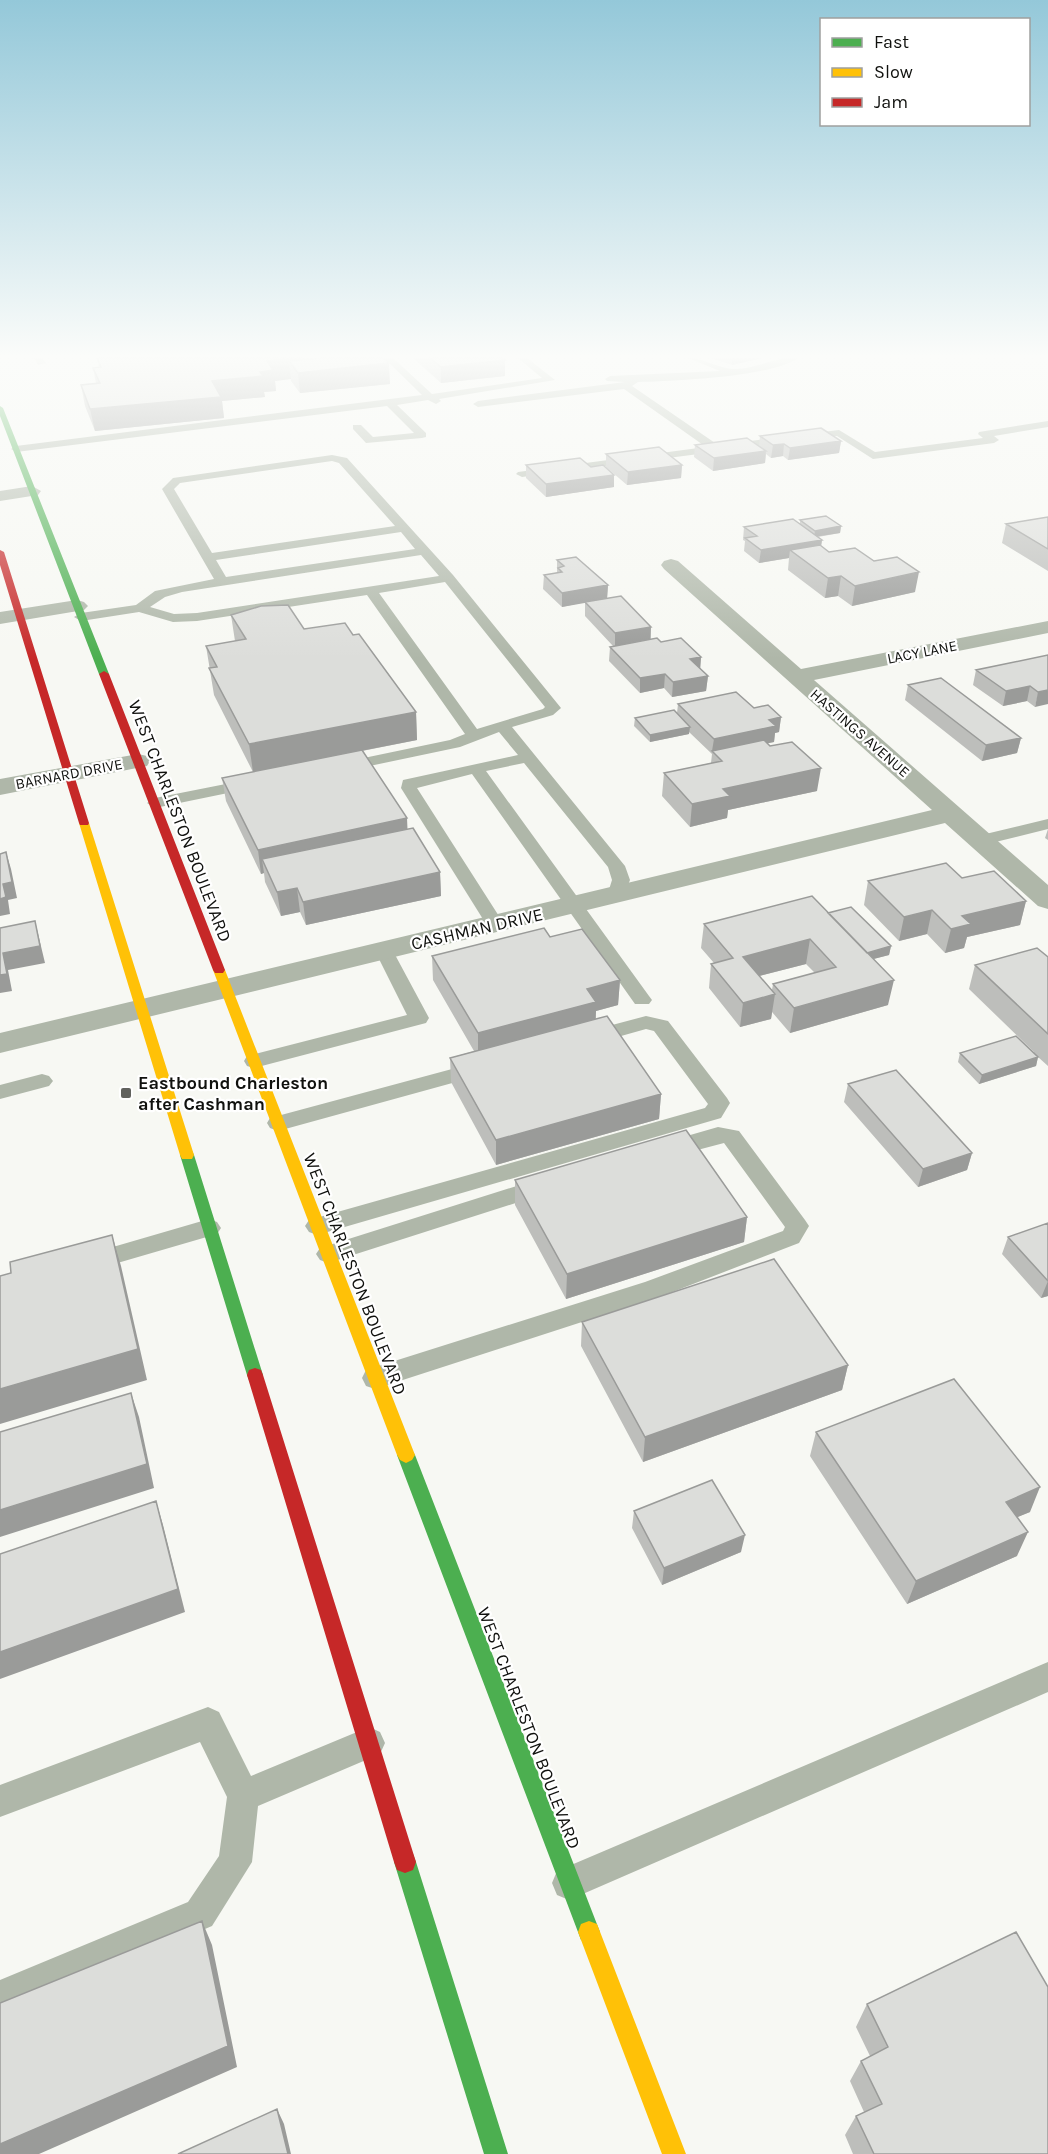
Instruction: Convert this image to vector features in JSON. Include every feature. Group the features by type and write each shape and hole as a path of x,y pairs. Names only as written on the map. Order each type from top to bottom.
{"main road":[{"name":"WEST CHARLESTON BOULEVARD","path":"20,459 226,988 674,2154"},
{"path":"0,552 10,616 69,774 496,2154"}],"street":[{"path":"0,496 32,491"},
{"name":"HASTINGS AVENUE","path":"671,565 795,677 953,813 979,841 1048,900"},
{"path":"10,616 79,611"},
{"name":"LACY LANE","path":"795,677 1048,627"},
{"name":"BARNARD DRIVE","path":"0,787 138,761"},
{"name":"CASHMAN DRIVE","path":"0,1043 142,1011 226,988 616,896 953,813"}],"lane":[{"path":"222,581 168,489 171,483 177,480 328,459"},
{"path":"321,771 454,744 502,725 548,712 553,708 448,578 343,460 335,459"},
{"path":"522,474 642,459"},
{"path":"208,557 404,528"},
{"path":"140,608 160,594 222,581 424,551"},
{"path":"79,611 140,608 172,618 197,617 448,578"},
{"path":"370,590 474,736"},
{"path":"502,725 616,866 621,880 616,896"},
{"path":"495,924 409,788 409,783 528,758"},
{"path":"476,768 642,999"},
{"path":"154,803 265,782"},
{"path":"979,841 1048,824"},
{"path":"254,1061 419,1018 384,951"},
{"path":"317,1226 713,1113 719,1103 661,1026 646,1022 566,1045"},
{"path":"278,1124 498,1064"},
{"path":"0,1092 42,1082"},
{"path":"375,1378 653,1288 791,1237 796,1226 731,1136 717,1135 650,1155"},
{"path":"328,1254 561,1181"},
{"path":"72,1267 209,1228"},
{"path":"569,1883 1048,1677"},
{"path":"0,1801 208,1723 243,1796 235,1862 200,1914 0,1998"},
{"path":"243,1796 369,1743"}],"building":[{"path":"581,459 591,467 603,465 614,475 546,484 526,465"},
{"path":"612,459 674,459 682,465 628,472"},
{"path":"826,516 841,526 815,531 800,520"},
{"path":"1048,517 1048,549 1006,524"},
{"path":"793,519 822,540 761,550 745,538 757,536 744,527"},
{"path":"820,545 829,552 855,548 874,561 897,557 919,572 855,586 841,576 828,578 790,550"},
{"path":"576,557 608,585 562,593 544,575 562,572 558,568 564,566 557,560"},
{"path":"621,596 651,627 615,633 585,602"},
{"path":"288,605 304,629 345,623 353,635 359,634 416,712 249,744 209,668 217,667 206,646 246,639 231,615 261,606"},
{"path":"657,638 661,642 681,638 701,657 690,659 708,676 673,682 665,674 640,678 610,647"},
{"path":"1048,655 1048,690 1038,692 1030,686 1006,691 976,670"},
{"path":"941,678 1021,738 986,745 908,685"},
{"path":"736,692 754,708 768,705 781,717 769,720 776,726 714,739 678,704"},
{"path":"674,710 690,727 650,735 635,718"},
{"path":"764,740 770,746 792,742 821,768 723,789 730,796 692,804 664,773 722,761 712,751"},
{"path":"362,750 407,818 258,850 222,778"},
{"path":"413,828 440,872 303,902 297,888 277,892 262,859"},
{"path":"6,852 12,882 3,884 6,897 0,899 0,854"},
{"path":"946,863 962,878 994,871 1026,901 962,916 971,924 951,929 932,910 904,917 868,881"},
{"path":"812,896 894,980 794,1008 773,984 836,967 810,939 743,957 775,994 743,1003 711,964 733,958 704,924"},
{"path":"851,907 891,946 867,953 828,913"},
{"path":"35,921 40,946 3,953 7,974 0,975 0,928"},
{"path":"544,928 550,937 582,929 620,980 587,989 596,1002 478,1033 432,956"},
{"path":"1037,948 1048,957 1048,1034 975,965"},
{"path":"607,1016 661,1094 496,1140 450,1058"},
{"path":"1016,1036 1038,1057 982,1075 960,1053"},
{"path":"896,1070 972,1153 923,1169 848,1084"},
{"path":"686,1130 747,1217 567,1274 515,1180"},
{"path":"1048,1223 1048,1281 1008,1237"},
{"path":"112,1235 138,1349 0,1389 0,1276 11,1273 10,1262"},
{"path":"774,1259 848,1365 645,1437 582,1322"},
{"path":"954,1379 1040,1487 1006,1502 1028,1532 916,1581 816,1432"},
{"path":"131,1393 147,1464 0,1510 0,1432"},
{"path":"712,1480 745,1535 664,1568 634,1511"},
{"path":"156,1501 178,1589 0,1652 0,1554"},
{"path":"202,1921 228,2046 0,2144 0,2003"},
{"path":"1016,1932 1048,1987 1048,2154 874,2154 856,2116 882,2104 861,2061 888,2047 867,2004"},
{"path":"277,2109 288,2154 178,2154"}],"traffic: fast":[{"path":"20,459 104,674"},
{"path":"187,1155 255,1375"},
{"path":"406,1455 589,1932"},
{"path":"405,1862 496,2154"}],"traffic: slow":[{"path":"84,823 187,1155"},
{"path":"219,970 406,1455"},
{"path":"589,1932 674,2154"}],"traffic: jam":[{"path":"0,552 84,823"},
{"path":"104,674 219,970"},
{"path":"255,1375 405,1862"}],"place":[{"name":"Eastbound Charleston after Cashman","path":"126,1093"}]}
